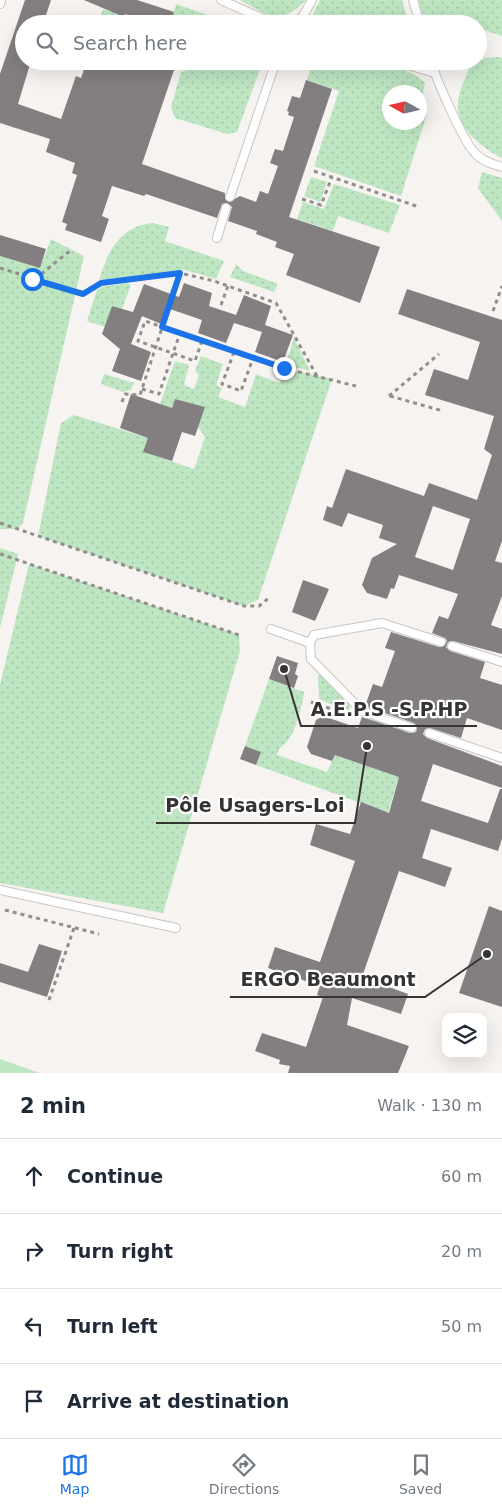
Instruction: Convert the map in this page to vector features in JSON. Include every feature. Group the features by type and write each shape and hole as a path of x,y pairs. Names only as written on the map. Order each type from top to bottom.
{"lane":[{"path":"0,4 1,0"},
{"path":"221,0 255,15"},
{"path":"304,15 312,0"},
{"path":"413,0 417,15"},
{"path":"230,197 273,70"},
{"path":"425,70 435,73"},
{"path":"434,70 474,152 486,162 502,167"},
{"path":"217,238 226,208"},
{"path":"412,728 360,709 311,659 310,643 314,635 382,623 441,642"},
{"path":"272,629 310,643"},
{"path":"452,646 502,662"},
{"path":"429,733 502,758"},
{"path":"0,890 176,928"}],"path":[{"path":"314,171 419,207"},
{"path":"302,199 321,205 332,177"},
{"path":"35,280 71,250"},
{"path":"0,268 83,294 101,283 180,273 228,286 276,303 317,376"},
{"path":"122,402 125,394 140,395 180,273"},
{"path":"221,305 228,286"},
{"path":"493,311 502,286"},
{"path":"202,341 195,361 138,341 145,322 162,327 253,358 356,386"},
{"path":"142,389 159,394 180,334"},
{"path":"234,352 222,384 241,392 253,358"},
{"path":"439,354 389,396 444,411"},
{"path":"0,523 244,606 260,606 270,597"},
{"path":"0,554 239,635"},
{"path":"311,702 357,718 360,709"},
{"path":"5,910 99,934"},
{"path":"49,1000 74,928"}],"green space":[{"path":"240,0 306,0 284,15 270,15"},
{"path":"320,0 402,0 406,15 312,15"},
{"path":"417,0 502,0 502,36 487,31 487,15 423,15"},
{"path":"176,4 208,15 173,15"},
{"path":"103,9 121,15 101,15"},
{"path":"487,58 502,58 502,158 487,149 472,136 466,129 458,112 461,88 468,70 487,70"},
{"path":"188,70 260,70 237,132 227,134 175,118 171,107 181,72"},
{"path":"310,70 405,70 425,83 425,85 382,85 382,130 422,130 401,196 314,166 339,91 307,80"},
{"path":"482,172 502,178 502,221 478,188"},
{"path":"311,177 327,182 320,202 304,196"},
{"path":"334,184 400,205 389,233 338,216 333,231 297,219 303,202 324,209"},
{"path":"153,223 169,227 165,241 224,261 216,279 185,270 99,280 111,250 117,242 132,229"},
{"path":"51,239 84,256 23,523 18,529 0,529 0,256 40,268"},
{"path":"236,264 243,271 278,284 274,292 230,277"},
{"path":"127,283 131,285 122,309 112,306 105,327 87,321 97,290 102,287"},
{"path":"294,338 310,371 291,366 287,360"},
{"path":"201,356 223,364 216,385 222,388 218,397 245,407 256,374 279,383 286,369 332,379 258,600 244,606 38,536 61,423 74,415 148,438 144,452 194,469 205,437 198,427 204,407 175,399 168,419 156,415 175,361 189,365 184,385 194,389 199,375 195,371"},
{"path":"104,374 134,383 131,390 123,392 101,384"},
{"path":"0,548 18,554 0,628"},
{"path":"29,564 239,635 240,651 163,913 0,883 0,685"},
{"path":"320,673 351,703 348,712 319,699 318,676"},
{"path":"269,679 304,692 301,710 294,730 279,749 277,755 327,772 335,755 394,741 358,728 363,715 405,729 407,749 388,813 256,765 260,752 245,746"},
{"path":"0,1059 40,1073 0,1073"}],"building":[{"path":"25,0 51,0 46,15 20,15"},
{"path":"84,0 137,0 174,12 173,15 119,15"},
{"path":"15,30 15,70 28,70 18,104 61,119 76,76 81,78 84,70 174,70 142,164 225,193 225,199 229,202 240,196 256,202 260,191 268,194 278,166 270,163 275,149 283,151 294,117 288,115 289,112 287,111 292,96 300,98 306,80 332,89 289,217 380,247 360,303 286,275 294,254 275,247 277,242 256,234 257,231 228,221 232,207 227,203 222,204 217,218 146,194 144,196 112,186 102,216 109,219 101,242 65,230 67,224 62,222 77,175 72,173 75,163 46,152 50,139 0,123 0,74"},
{"path":"0,235 46,249 40,268 0,256"},
{"path":"184,283 212,293 209,306 236,315 244,295 271,306 265,325 293,335 283,362 255,352 262,332 234,323 226,343 198,333 202,320 167,308 161,324 142,316 131,344 151,352 141,381 112,371 120,349 102,334 112,306 133,312 144,284 179,297"},
{"path":"407,289 502,320 502,541 495,561 502,563 502,596 491,625 502,629 502,654 453,641 448,642 446,647 450,651 485,662 480,678 502,685 502,730 467,718 461,738 430,728 425,729 423,734 427,738 502,766 502,788 433,764 421,801 488,823 500,789 502,789 502,839 498,851 431,829 422,858 452,868 445,887 399,871 362,977 408,994 401,1014 352,998 347,1025 409,1046 398,1073 288,1073 290,1066 279,1064 280,1060 255,1051 262,1033 306,1047 323,997 317,995 320,986 268,968 275,947 320,962 355,861 310,845 316,824 350,834 361,802 389,813 399,777 335,755 332,761 311,754 307,747 316,720 323,716 358,728 362,717 410,733 416,732 417,726 414,723 365,706 373,684 382,687 395,651 385,648 391,632 439,647 444,646 447,641 445,638 432,633 439,616 448,619 458,594 399,575 394,589 391,588 387,599 367,593 362,585 372,558 397,544 379,538 383,525 348,513 342,527 323,520 327,506 332,508 346,469 424,496 429,483 477,500 492,455 484,449 494,416 425,395 434,369 468,380 480,342 398,314","holes":["433,506 470,519 453,570 415,557"]},
{"path":"131,394 172,408 175,399 205,407 195,436 182,432 172,461 143,452 148,438 120,428"},
{"path":"303,580 329,589 315,621 292,612"},
{"path":"277,656 298,663 295,674 298,676 294,688 269,679"},
{"path":"245,746 261,752 256,765 240,759"},
{"path":"489,906 502,911 502,1007 459,993"},
{"path":"39,944 62,951 47,997 0,982 0,963 28,972"}],"place":[{"name":"A.E.P.S -S.P.HP","path":"284,669"},
{"name":"Pôle Usagers-Loi","path":"367,746"},
{"name":"ERGO Beaumont","path":"487,954"}],"route":[{"path":"32,279 83,294 101,283 180,273 162,327 284,368"}]}
